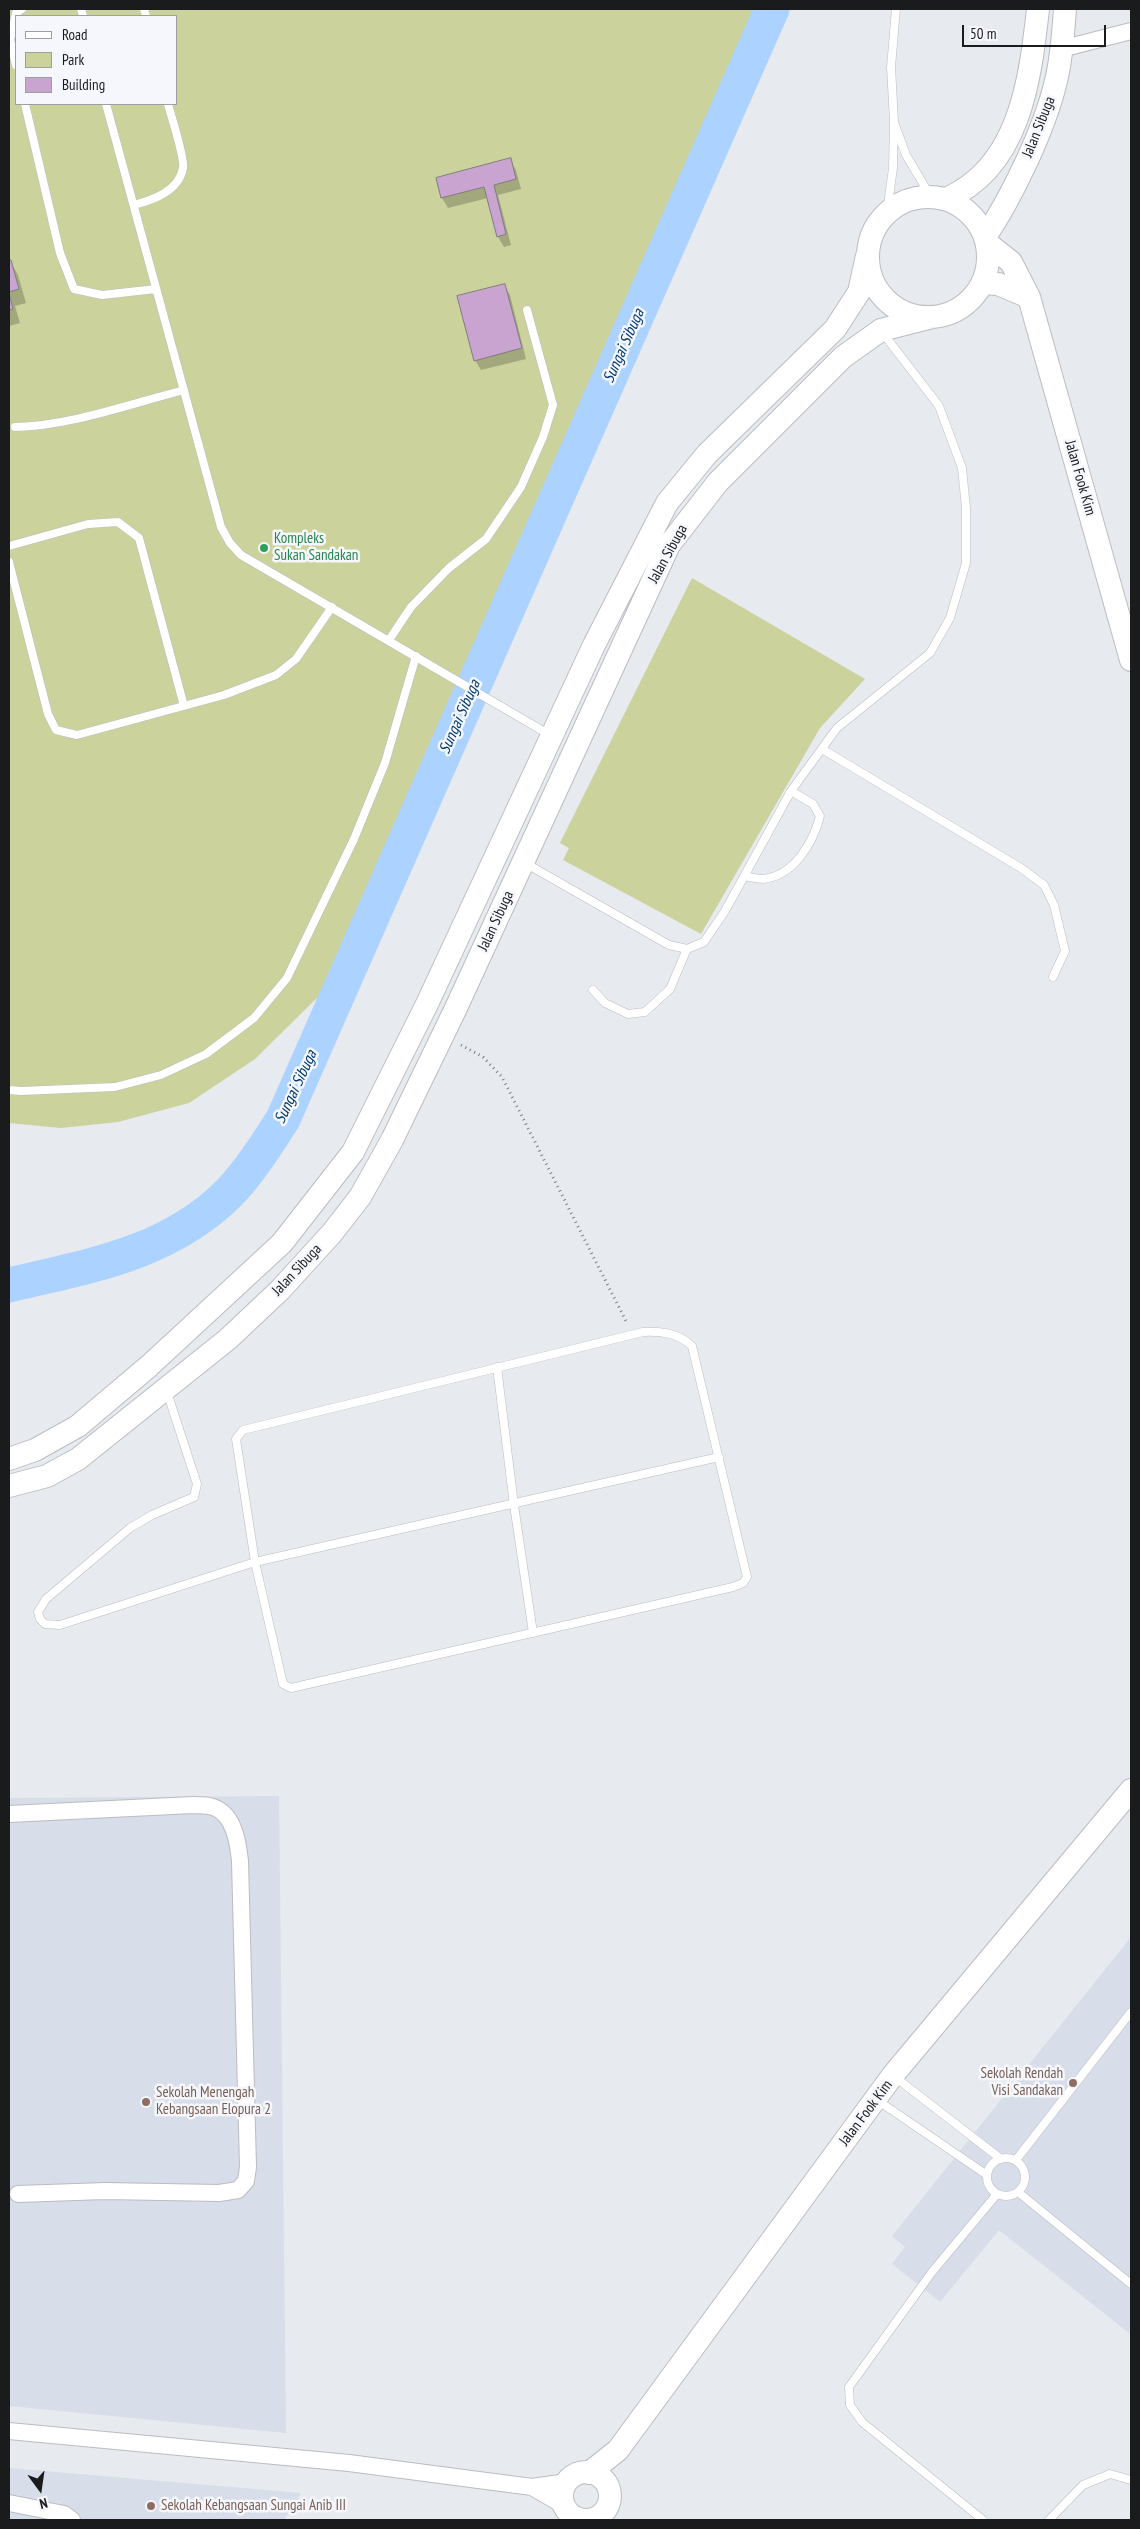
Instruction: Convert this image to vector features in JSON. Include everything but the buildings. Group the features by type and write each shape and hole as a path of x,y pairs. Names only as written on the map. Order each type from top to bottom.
{"main road":[{"name":"Jalan Sibuga","path":"938,198 977,181 999,156 1012,131 1024,96 1038,9"},
{"name":"Jalan Sibuga","path":"986,240 1041,126 1052,94 1061,49 1066,9"},
{"path":"938,198 962,207 976,220 986,240 988,263 982,283 970,300 953,312 932,317 912,316 894,307 879,294 870,276 867,256 870,240 877,225 887,212 908,200 938,198"},
{"name":"Jalan Fook Kim","path":"986,240 1011,262 1029,297 1131,660"},
{"name":"Jalan Sibuga","path":"9,1458 35,1450 78,1426 142,1372 282,1243 353,1152 427,1004 594,645 667,503 707,454 835,329 859,292 867,256"},
{"path":"982,283 998,284 1029,297"},
{"name":"Jalan Sibuga","path":"9,1486 47,1476 78,1459 228,1339 280,1290 332,1233 360,1198 392,1140 442,1036 669,545 718,482 843,357 881,330 932,317"},
{"name":"Jalan Fook Kim","path":"618,2450 875,2099 1131,1790"},
{"path":"588,2473 618,2450"},
{"path":"608,2487 618,2450"},
{"path":"580,2473 596,2475 608,2487 610,2493 607,2507 602,2513 589,2520 574,2517 566,2512 562,2497 566,2482 580,2473"}],"street":[{"path":"1061,49 1131,31"},
{"path":"9,1814 193,1805 213,1807 226,1816 236,1836 240,1861 248,2167 246,2181 238,2190 219,2193 105,2192 18,2194"},
{"path":"9,2431 349,2463 532,2488 566,2482"},
{"path":"532,2488 566,2512"},
{"path":"9,2503 64,2514 72,2520"}],"lane":[{"path":"887,212 893,168 894,121 891,67 896,9"},
{"path":"15,18 10,40 15,61"},
{"path":"25,105 60,253 74,288 102,295 156,289"},
{"path":"106,105 221,527 230,543 242,554 552,736"},
{"path":"134,205 156,199 175,186 184,167 168,105"},
{"path":"894,121 906,155 938,198"},
{"path":"389,640 411,607 449,568 486,539 521,487 543,438 553,405 528,310"},
{"path":"523,862 669,944 687,949 704,942 744,876 791,791 837,728 930,653 950,618 966,563 966,508 962,468 939,406 881,330"},
{"path":"15,427 31,427 72,419 184,390"},
{"path":"9,546 88,524 118,522 139,538 184,706"},
{"path":"9,562 48,714 56,730 77,735 224,695 276,675 296,659 332,607"},
{"path":"9,1090 116,1087 161,1075 206,1054 254,1018 287,978 354,839 385,763 416,656"},
{"path":"822,749 1021,868 1044,885 1054,905 1065,951 1053,977"},
{"path":"744,876 763,879 781,874 795,863 816,833 820,816 814,804 791,791"},
{"path":"593,990 605,1003 628,1014 645,1012 670,988 687,949"},
{"path":"657,1332 685,1339 692,1346 719,1457 747,1577 743,1583 733,1587 291,1688 283,1684 280,1679 255,1562 236,1439 238,1434 243,1430 497,1367 633,1335 657,1332"},
{"path":"497,1367 514,1505 533,1633"},
{"path":"166,1388 197,1484 194,1497 152,1515 130,1528 46,1599 38,1612 44,1624 60,1625 255,1562 514,1505 719,1457"},
{"path":"1016,2160 1131,2012"},
{"path":"893,2076 1001,2159"},
{"path":"875,2099 987,2175"},
{"path":"1001,2159 1016,2160 1021,2165 1025,2179 1018,2192 1004,2196 997,2194 988,2182 987,2175 994,2162 1001,2159"},
{"path":"1018,2192 1131,2284"},
{"path":"983,2520 862,2422 850,2405 849,2388 932,2272 997,2194"},
{"path":"1049,2520 1083,2486 1110,2474 1131,2480"}],"path":[{"path":"442,1036 484,1057 502,1077 633,1335"}],"shaded area":[{"name":"Sekolah Menengah Kebangsaan Elopura 2","path":"279,1796 286,2433 9,2406 9,1798"},
{"name":"Sekolah Rendah Visi Sandakan","path":"1131,1937 1131,2331 1129,2333 999,2230 940,2302 892,2264 905,2247 892,2236"},
{"name":"Sekolah Kebangsaan Sungai Anib III","path":"9,2468 301,2493 284,2520 9,2520"}],"green space":[{"name":"Kompleks Sukan Sandakan","path":"9,9 757,9 322,993 255,1059 189,1103 118,1122 61,1128 9,1123"},
{"path":"692,578 865,679 820,728 701,934 563,860 569,848 560,843"}],"waterway":[{"name":"Sungai Sibuga","path":"9,1285 98,1264 126,1255 154,1244 180,1230 205,1214 237,1185 283,1119 772,9"}],"place":[{"name":"Kompleks Sukan Sandakan","path":"264,548"},
{"name":"Sekolah Rendah Visi Sandakan","path":"1073,2083"},
{"name":"Sekolah Menengah Kebangsaan Elopura 2","path":"146,2102"},
{"name":"Sekolah Kebangsaan Sungai Anib III","path":"151,2506"}]}
